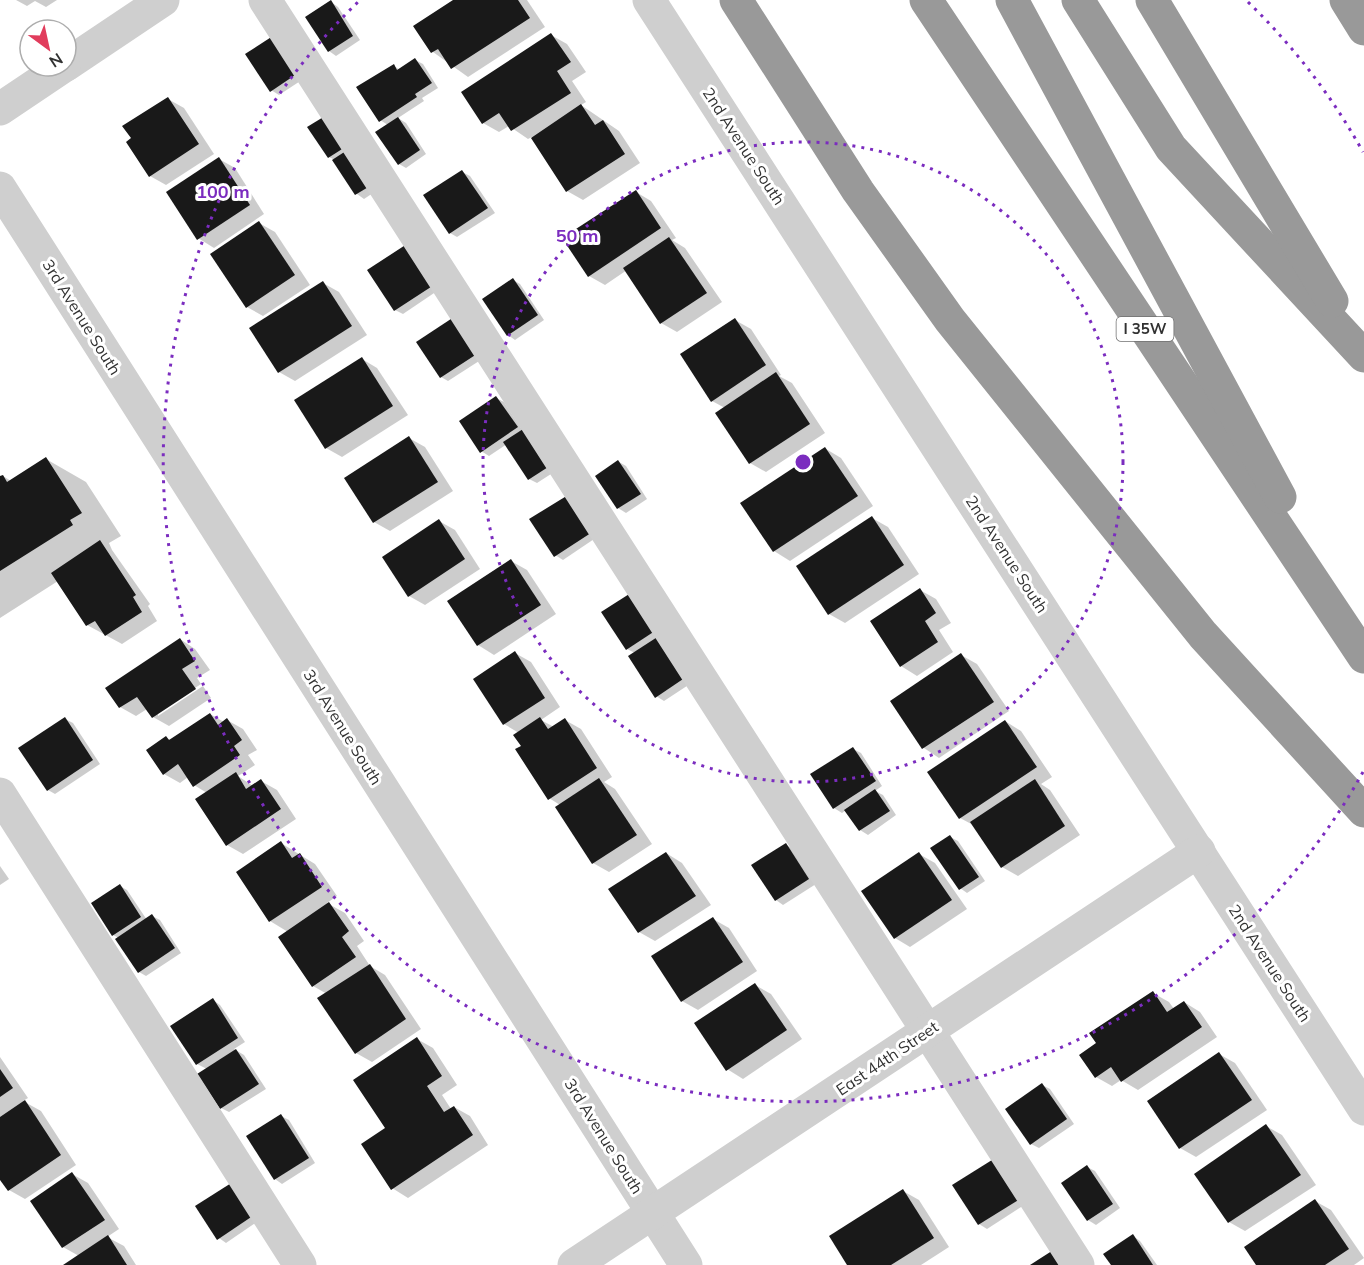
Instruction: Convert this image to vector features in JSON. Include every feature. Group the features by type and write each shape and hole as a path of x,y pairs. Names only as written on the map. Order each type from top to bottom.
{"highway":[{"path":"736,0 858,191 950,320 1203,635 1364,811"},
{"name":"I 35W","path":"926,0 1364,657"},
{"path":"1012,0 1364,652"},
{"path":"1078,0 1171,148 1364,355"},
{"path":"1152,0 1364,355"},
{"path":"1346,0 1364,29"}],"street":[{"path":"78,56 164,0"},
{"path":"265,0 1078,1265"},
{"name":"2nd Avenue South","path":"649,0 1364,1109"},
{"path":"0,109 46,78"},
{"name":"3rd Avenue South","path":"0,188 686,1265"},
{"path":"0,794 300,1265"},
{"name":"East 44th Street","path":"574,1265 1199,851"}],"building":[{"path":"331,0 353,36 328,52 305,17"},
{"path":"453,0 518,0 530,18 451,69 438,49 431,53 413,26"},
{"path":"279,32 304,69 270,92 245,54"},
{"path":"551,33 571,62 557,71 571,93 511,131 499,113 482,124 461,92"},
{"path":"415,58 432,83 415,94 417,97 379,122 356,87 394,64 397,70"},
{"path":"168,97 199,144 149,177 126,142 131,138 122,126"},
{"path":"581,104 595,125 603,120 625,154 566,192 531,138"},
{"path":"330,113 350,144 328,158 307,127"},
{"path":"398,117 420,150 398,165 375,132"},
{"path":"352,147 375,183 355,195 332,160"},
{"path":"219,157 250,205 197,240 166,192"},
{"path":"462,170 488,208 449,234 423,195"},
{"path":"636,190 661,228 588,277 562,238"},
{"path":"259,221 295,275 246,308 210,254"},
{"path":"669,237 707,293 660,324 623,268"},
{"path":"410,242 437,283 394,311 367,270"},
{"path":"513,278 538,315 507,336 482,299"},
{"path":"323,281 352,326 278,373 249,328"},
{"path":"460,313 483,350 440,378 416,342"},
{"path":"735,318 766,365 711,402 680,354"},
{"path":"362,357 393,406 325,449 294,400"},
{"path":"776,372 810,424 749,464 715,413"},
{"path":"496,396 518,427 480,453 459,421"},
{"path":"534,422 559,460 528,480 503,442"},
{"path":"409,436 438,482 373,523 344,478"},
{"path":"825,447 858,496 773,552 740,503"},
{"path":"46,457 82,513 70,520 73,525 0,571 0,476 3,475 7,482"},
{"path":"618,460 641,494 617,509 595,476"},
{"path":"573,492 597,529 554,557 529,519"},
{"path":"872,516 904,565 828,615 796,566"},
{"path":"439,519 465,559 408,597 382,557"},
{"path":"100,540 136,595 133,597 142,612 105,636 95,621 86,626 51,573"},
{"path":"511,559 541,605 477,646 447,601"},
{"path":"920,588 936,613 925,621 938,642 900,667 870,621"},
{"path":"637,589 661,627 626,650 601,612"},
{"path":"662,634 689,675 655,698 628,656"},
{"path":"180,638 195,661 182,669 196,689 152,718 137,697 119,708 105,688"},
{"path":"515,651 545,698 503,725 473,679"},
{"path":"961,653 994,702 922,749 890,701"},
{"path":"210,713 218,725 227,718 242,740 234,746 240,755 193,787 178,764 163,775 146,750 166,736 169,740"},
{"path":"65,717 93,760 47,791 18,748"},
{"path":"540,717 548,729 565,718 597,768 548,800 515,749 521,746 513,735"},
{"path":"1005,720 1037,767 959,819 927,772"},
{"path":"853,747 876,781 833,809 810,774"},
{"path":"236,772 246,789 261,779 281,809 226,846 195,799"},
{"path":"599,778 637,835 592,864 555,807"},
{"path":"1035,779 1065,826 1001,868 970,822"},
{"path":"875,789 890,811 859,831 844,810"},
{"path":"950,835 979,877 959,890 930,848"},
{"path":"281,841 292,858 300,853 322,887 269,922 236,872"},
{"path":"786,843 809,879 775,901 751,865"},
{"path":"666,852 696,896 638,933 608,889"},
{"path":"919,852 952,900 894,939 861,891"},
{"path":"120,884 141,917 112,936 91,903"},
{"path":"329,902 349,931 342,937 356,957 312,987 278,937"},
{"path":"152,914 175,948 138,973 115,939"},
{"path":"713,917 743,962 681,1002 651,956"},
{"path":"370,964 406,1019 355,1054 317,998"},
{"path":"755,983 787,1030 726,1071 694,1023"},
{"path":"1153,991 1167,1012 1184,1001 1202,1027 1121,1082 1111,1067 1095,1078 1079,1055 1096,1043 1089,1033"},
{"path":"213,998 238,1038 196,1065 170,1026"},
{"path":"417,1037 442,1076 427,1086 444,1112 454,1106 473,1135 391,1190 361,1144 385,1128 353,1080"},
{"path":"236,1049 259,1084 220,1109 197,1074"},
{"path":"1219,1052 1252,1100 1179,1149 1147,1101"},
{"path":"0,1069 13,1088 0,1097"},
{"path":"1042,1083 1067,1119 1030,1145 1005,1109"},
{"path":"25,1100 61,1155 8,1191 0,1180 0,1117"},
{"path":"281,1114 309,1158 274,1180 246,1136"},
{"path":"1266,1124 1301,1175 1228,1223 1194,1174"},
{"path":"1000,1155 1025,1196 978,1225 952,1185"},
{"path":"1087,1165 1113,1204 1087,1221 1061,1183"},
{"path":"72,1172 105,1220 62,1248 30,1201"},
{"path":"236,1180 257,1213 217,1240 195,1206"},
{"path":"903,1189 934,1238 891,1265 847,1265 829,1236"},
{"path":"1315,1199 1349,1249 1325,1265 1256,1265 1244,1247"},
{"path":"1133,1234 1153,1265 1111,1265 1103,1254"},
{"path":"108,1235 127,1265 63,1265"},
{"path":"1058,1247 1070,1265 1030,1265"}]}
